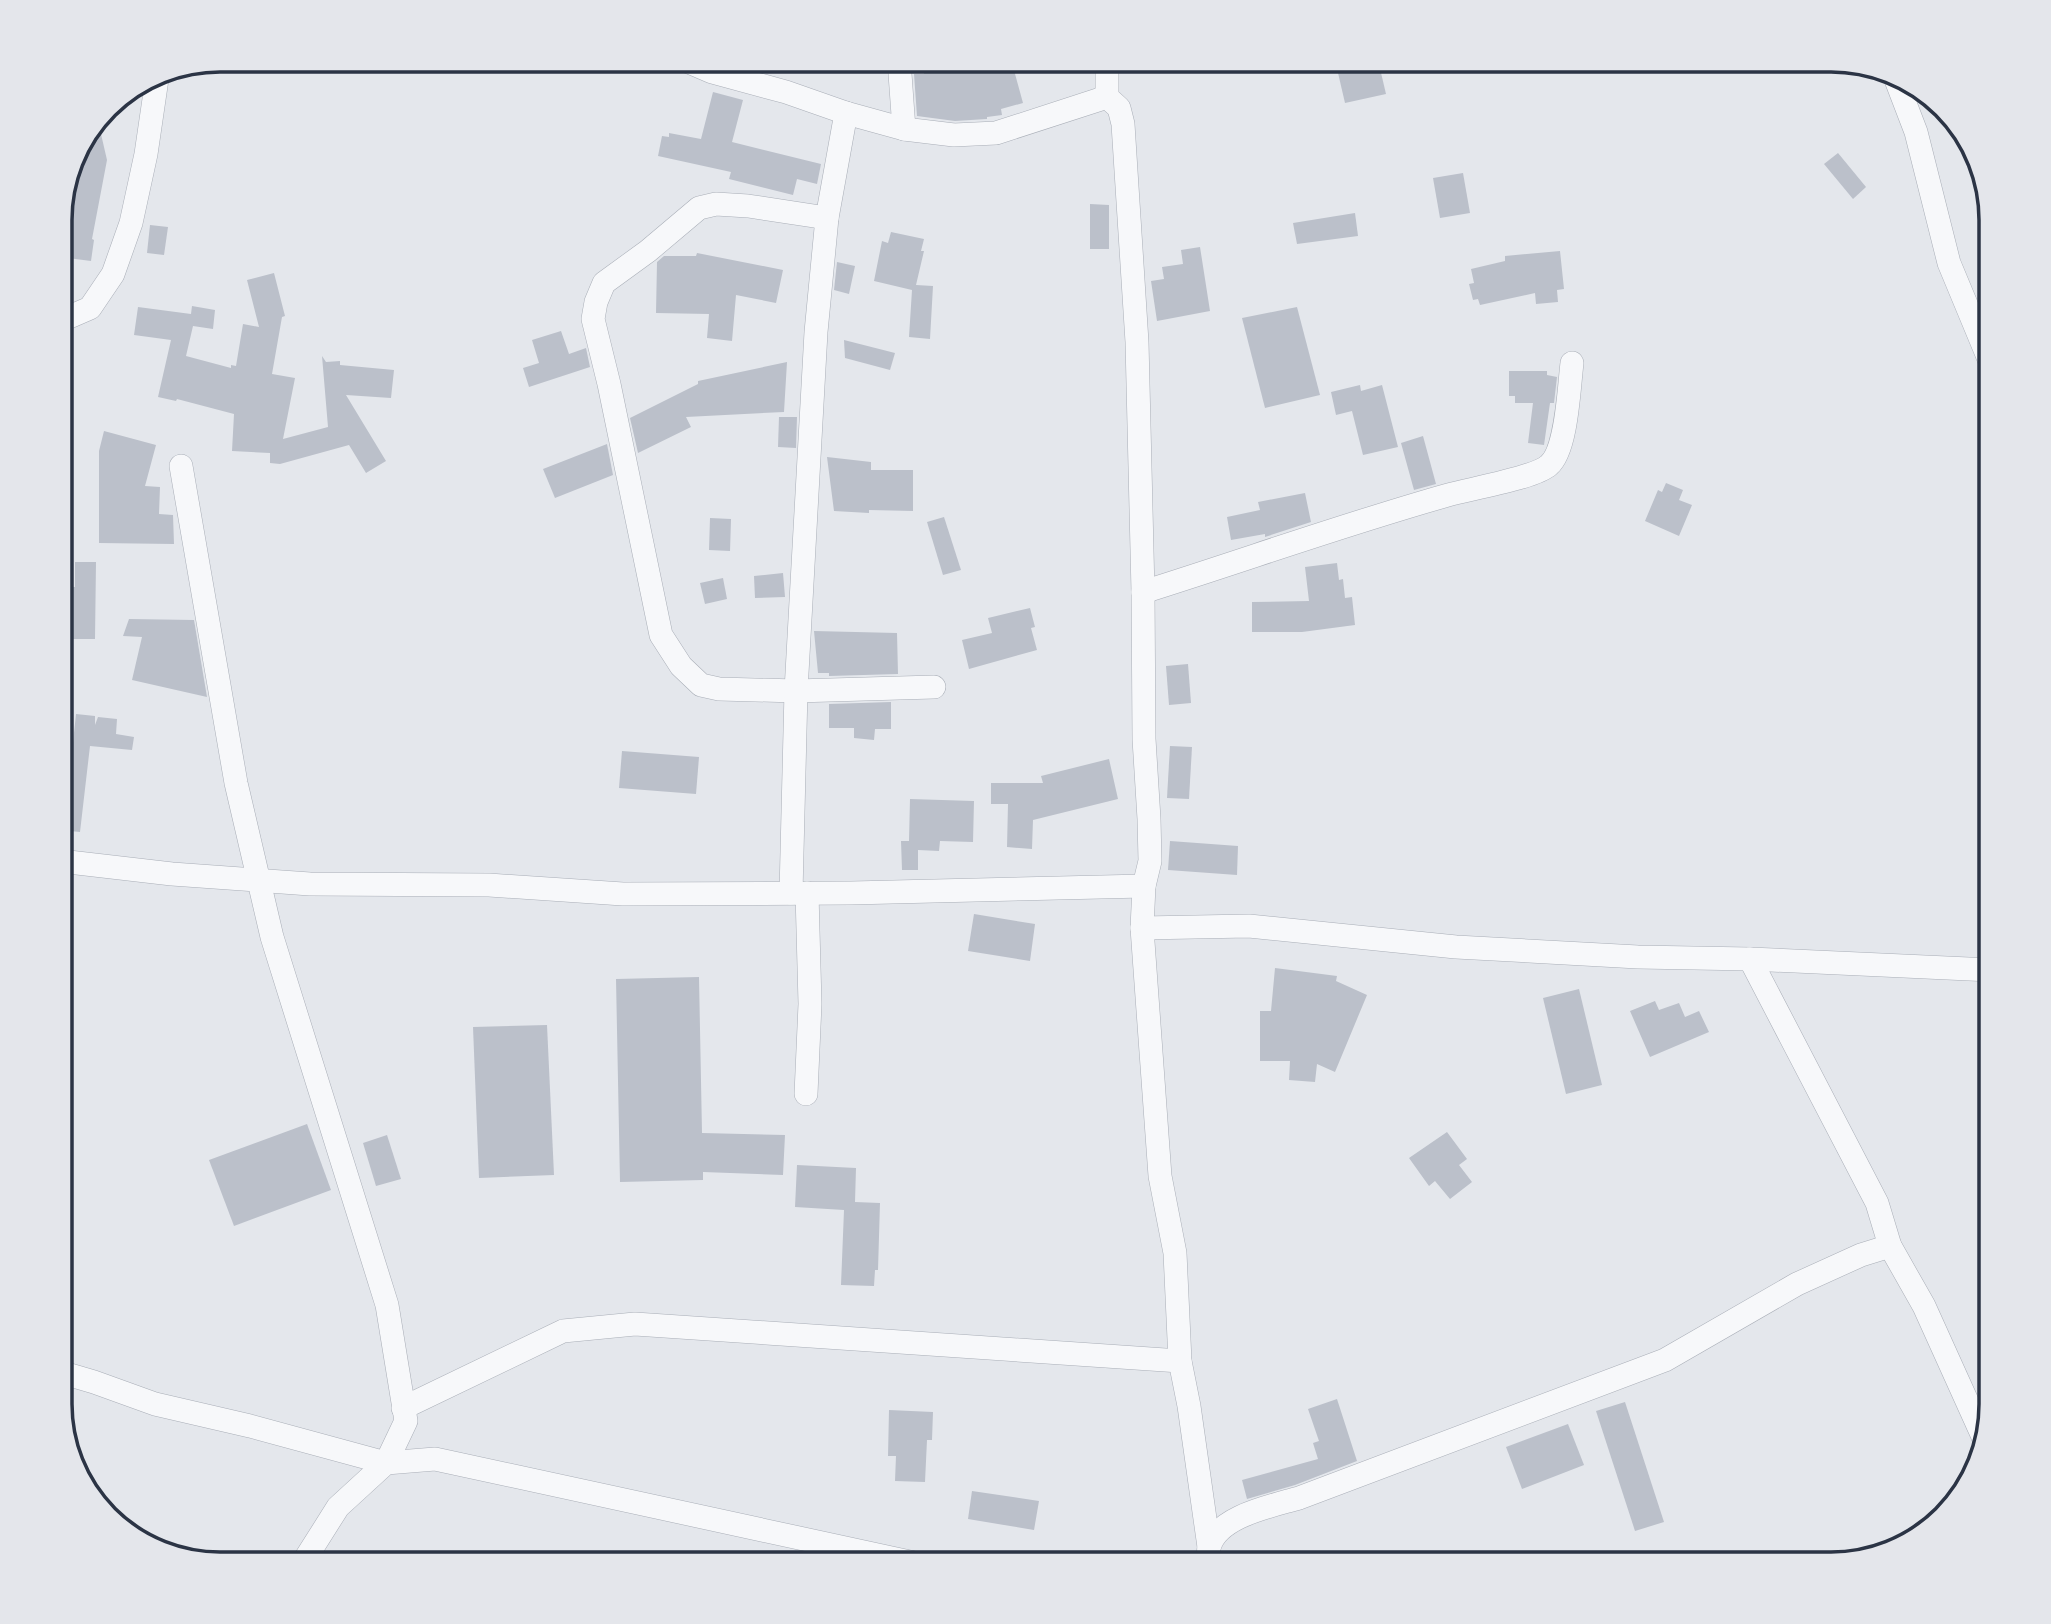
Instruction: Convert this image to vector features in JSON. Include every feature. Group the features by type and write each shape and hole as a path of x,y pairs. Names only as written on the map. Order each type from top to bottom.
{"street":[{"path":"712,72 904,129 954,135 996,133 1107,97"},
{"path":"900,72 904,129"},
{"path":"1107,72 1107,97 1119,108 1128,165 1137,342 1144,740 1150,861 1144,886 1142,928 1154,1109 1160,1176 1175,1253 1180,1360 1189,1406 1208,1552"},
{"path":"72,316 90,308 113,274 134,211 156,86"},
{"path":"1899,89 1916,132 1949,263 1979,333"},
{"path":"806,1094 810,1004 799,893 796,691 816,332 827,218 846,113"},
{"path":"827,218 748,206 716,204 699,208 648,251 604,283 596,302 593,319 661,635 681,666 701,685 719,689 796,691 934,687"},
{"path":"1143,592 1447,496 1534,473 1550,465 1559,449 1564,427 1572,363"},
{"path":"181,466 236,783 272,937 387,1305 406,1421 386,1463 338,1507 310,1552"},
{"path":"72,863 259,881 388,886 489,885 623,894 1144,886"},
{"path":"1142,928 1249,926 1456,947 1638,957 1979,969"},
{"path":"1750,959 1877,1203 1890,1246 1924,1306 1978,1424"},
{"path":"1211,1552 1223,1526 1245,1514 1311,1494 1665,1360 1797,1284 1861,1255 1890,1246"},
{"path":"403,1408 563,1331 635,1324 1180,1360"},
{"path":"72,1376 155,1404 250,1426 386,1463 435,1459 861,1552"},
{"path":"812,1542 815,1552"}],"building":[{"path":"1014,72 1023,103 1001,109 1002,115 987,119 955,121 917,116 914,74"},
{"path":"1338,72 1381,72 1386,94 1345,103"},
{"path":"713,92 743,100 732,142 821,164 817,184 797,179 793,195 729,179 731,172 658,156 662,136 669,137 669,133 701,139"},
{"path":"101,133 107,160 92,239 91,261 72,259 72,210 80,172 87,154"},
{"path":"1838,153 1866,187 1853,199 1824,164"},
{"path":"1463,173 1470,213 1440,218 1433,178"},
{"path":"1090,204 1109,205 1109,249 1090,249"},
{"path":"1355,213 1358,236 1297,244 1293,223"},
{"path":"150,225 168,227 164,255 147,253"},
{"path":"891,232 924,239 916,285 933,286 930,339 909,337 912,290 874,281 882,241 888,243"},
{"path":"1200,247 1210,311 1157,321 1151,281 1164,279 1162,267 1183,264 1181,250"},
{"path":"1560,251 1564,289 1557,290 1558,302 1536,304 1535,293 1480,305 1478,299 1473,300 1469,284 1474,283 1471,269 1505,261 1505,256"},
{"path":"697,253 783,270 776,303 736,295 732,341 707,338 709,314 656,313 657,262 664,256 696,256"},
{"path":"837,262 855,266 849,294 834,290"},
{"path":"274,273 285,316 282,317 272,374 295,378 283,439 328,427 322,356 326,362 340,361 340,365 394,370 391,398 346,395 386,461 366,473 349,445 280,464 270,463 270,453 232,451 234,414 177,399 158,397 171,340 134,335 138,307 191,314 192,306 215,310 213,329 193,326 186,356 231,368 231,365 236,366 243,324 259,327 247,280"},
{"path":"1297,307 1320,395 1265,408 1242,318"},
{"path":"561,331 569,354 586,348 590,367 529,387 523,368 539,363 532,340"},
{"path":"844,340 895,353 890,370 845,358"},
{"path":"787,362 784,412 686,417 691,427 638,453 630,418 698,384 698,381"},
{"path":"1509,371 1547,371 1547,375 1557,377 1544,445 1528,443 1533,403 1515,403 1515,396 1509,396"},
{"path":"1360,385 1361,391 1382,385 1398,447 1363,455 1352,411 1336,415 1331,392"},
{"path":"779,417 797,417 796,448 778,447"},
{"path":"104,431 156,445 145,486 160,487 159,514 173,515 174,544 99,543 99,451"},
{"path":"1423,436 1436,484 1414,490 1401,443"},
{"path":"607,444 613,475 555,498 543,469"},
{"path":"827,457 871,462 871,470 913,470 913,511 834,511"},
{"path":"1666,483 1683,490 1679,500 1692,505 1679,536 1645,521 1658,490 1662,492"},
{"path":"1305,493 1311,522 1265,537 1265,534 1231,540 1227,517 1260,510 1258,502"},
{"path":"944,517 961,570 943,575 927,522"},
{"path":"710,518 731,519 730,551 709,550"},
{"path":"75,562 96,562 95,639 72,639 72,587 75,587"},
{"path":"1337,563 1339,580 1343,579 1345,598 1352,597 1355,625 1302,632 1252,632 1252,602 1309,601 1305,567"},
{"path":"783,573 785,597 755,598 754,576"},
{"path":"723,578 727,599 705,604 700,583"},
{"path":"1030,608 1035,627 1031,628 1037,650 969,669 962,640 992,633 988,618"},
{"path":"129,619 194,620 207,697 132,680 142,637 123,636"},
{"path":"814,631 897,633 898,674 829,676 829,673 818,673"},
{"path":"1188,664 1191,703 1169,705 1166,666"},
{"path":"891,702 891,729 875,729 874,740 854,738 854,728 829,728 829,704"},
{"path":"76,714 95,716 95,725 98,717 117,719 116,734 134,737 132,750 90,746 80,832 72,831 72,752"},
{"path":"1170,746 1192,747 1189,799 1167,798"},
{"path":"622,751 699,757 696,794 619,788"},
{"path":"1109,759 1118,799 1033,820 1032,849 1007,847 1008,804 991,804 991,783 1043,783 1041,776"},
{"path":"910,799 974,801 973,842 940,841 939,851 918,850 918,870 902,870 901,841 909,841"},
{"path":"1170,841 1238,846 1237,875 1168,870"},
{"path":"974,914 1035,924 1030,961 968,951"},
{"path":"1275,968 1337,976 1336,981 1367,995 1335,1072 1317,1064 1315,1082 1289,1080 1290,1061 1260,1061 1260,1011 1271,1011"},
{"path":"699,977 702,1133 785,1135 783,1175 703,1172 703,1180 620,1182 616,979"},
{"path":"1579,989 1602,1085 1566,1094 1543,998"},
{"path":"1655,1001 1659,1010 1679,1003 1685,1017 1699,1011 1709,1032 1650,1057 1630,1011"},
{"path":"547,1025 554,1175 479,1178 473,1027"},
{"path":"307,1124 331,1190 234,1226 209,1160"},
{"path":"1447,1132 1467,1159 1459,1165 1472,1182 1450,1199 1435,1181 1429,1186 1409,1158"},
{"path":"387,1135 401,1179 376,1186 363,1143"},
{"path":"797,1165 856,1168 855,1202 880,1203 878,1270 875,1270 874,1286 841,1285 844,1210 795,1207"},
{"path":"1337,1399 1357,1461 1295,1485 1247,1499 1242,1480 1318,1459 1313,1443 1319,1441 1308,1409"},
{"path":"1625,1402 1664,1522 1635,1531 1596,1411"},
{"path":"889,1410 933,1412 932,1440 927,1440 925,1482 895,1481 896,1456 888,1456"},
{"path":"1568,1424 1584,1465 1522,1489 1506,1447"},
{"path":"972,1491 1039,1501 1034,1530 968,1519"}]}
